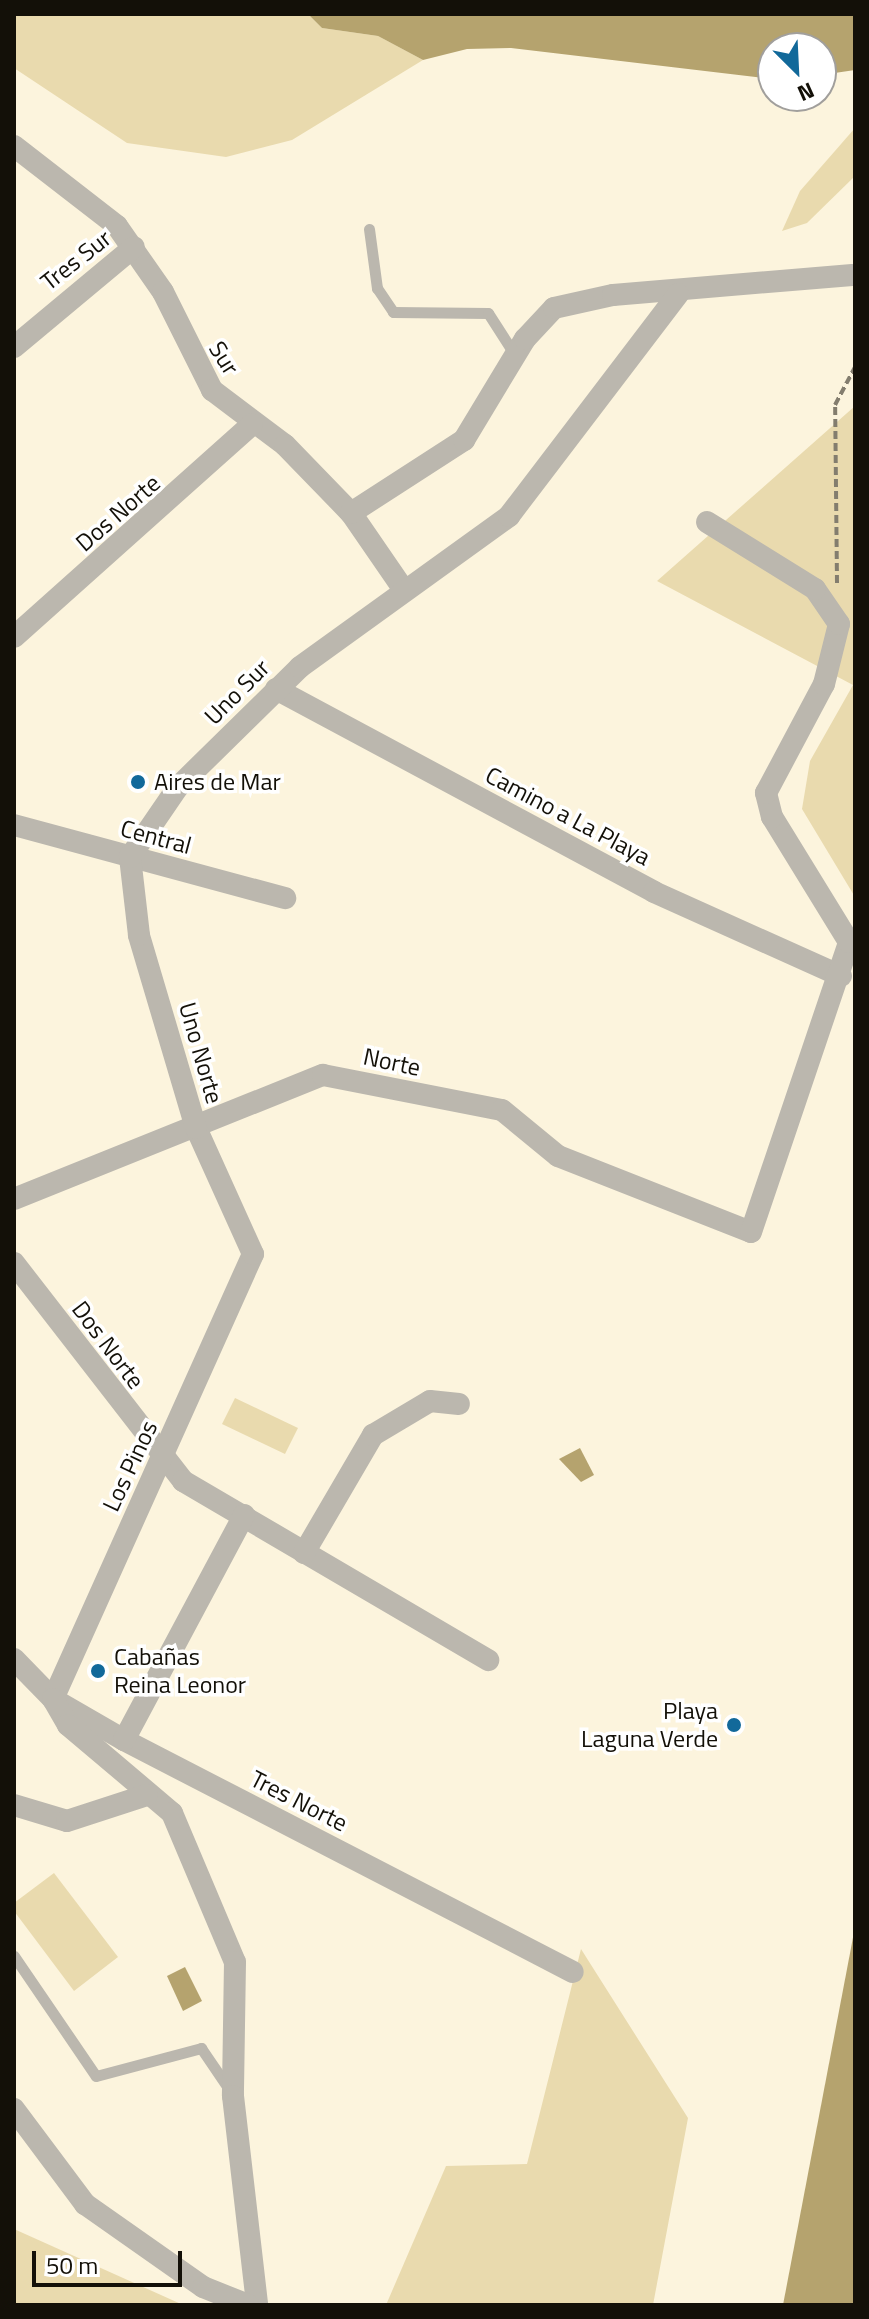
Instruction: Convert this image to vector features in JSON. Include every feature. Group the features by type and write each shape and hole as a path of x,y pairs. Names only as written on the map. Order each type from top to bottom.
{"street":[{"name":"Sur","path":"14,146 87,198 134,247 200,375 252,424 285,445 351,513 404,590"},
{"name":"Tres Sur","path":"14,347 134,247"},
{"path":"351,513 464,440 515,355 554,308 613,295 678,294 852,275"},
{"name":"Uno Sur","path":"130,857 178,787 276,689 404,590 509,516 678,294"},
{"name":"Dos Norte","path":"14,637 252,424"},
{"path":"707,522 815,589 839,624 824,684 766,793 772,817 849,942 841,976"},
{"name":"Camino a La Playa","path":"276,689 654,892 841,976"},
{"name":"Central","path":"14,825 285,898"},
{"name":"Uno Norte","path":"130,857 139,935 196,1128 253,1254"},
{"name":"Norte","path":"14,1199 323,1075 502,1110 558,1156 751,1232 841,976"},
{"name":"Los Pinos","path":"53,1699 253,1254"},
{"name":"Dos Norte","path":"14,1263 183,1481 488,1660"},
{"path":"304,1553 373,1435 430,1401 459,1404"},
{"path":"124,1740 244,1515"},
{"name":"Tres Norte","path":"14,1659 53,1699 124,1740 573,1972"},
{"path":"53,1699 68,1725 147,1795 172,1813 235,1962 233,2096 257,2305"},
{"path":"14,1805 67,1821 147,1795"},
{"path":"14,2109 85,2204 203,2287 248,2305"}],"lane":[{"path":"369,229 377,288 393,312 488,313 515,355"},
{"path":"14,1956 96,2076 201,2048 233,2096"}],"path":[{"path":"839,624 834,418 855,367"}],"shaded area":[{"path":"14,14 308,14 322,28 378,36 423,60 292,140 226,157 127,143 14,68"},
{"path":"308,14 855,14 855,70 837,73 837,32 757,32 757,77 511,48 467,49 423,60 378,36 322,28"},
{"path":"855,128 855,176 807,223 782,231 800,191"},
{"path":"855,406 855,897 802,809 810,761 853,685 657,581"},
{"path":"235,1398 298,1428 285,1454 222,1424"},
{"path":"580,1448 594,1475 581,1482 559,1459"},
{"path":"54,1873 118,1957 74,1991 14,1911 14,1903"},
{"path":"855,1927 855,2305 783,2305"},
{"path":"581,1949 688,2118 653,2305 386,2305 446,2166 527,2164"},
{"path":"185,1967 202,2001 183,2011 167,1976"},
{"path":"14,2229 181,2304 183,2305 14,2305"}],"place":[{"name":"Aires de Mar","path":"138,782"},
{"name":"Cabañas Reina Leonor","path":"98,1671"},
{"name":"Playa Laguna Verde","path":"734,1725"}]}
